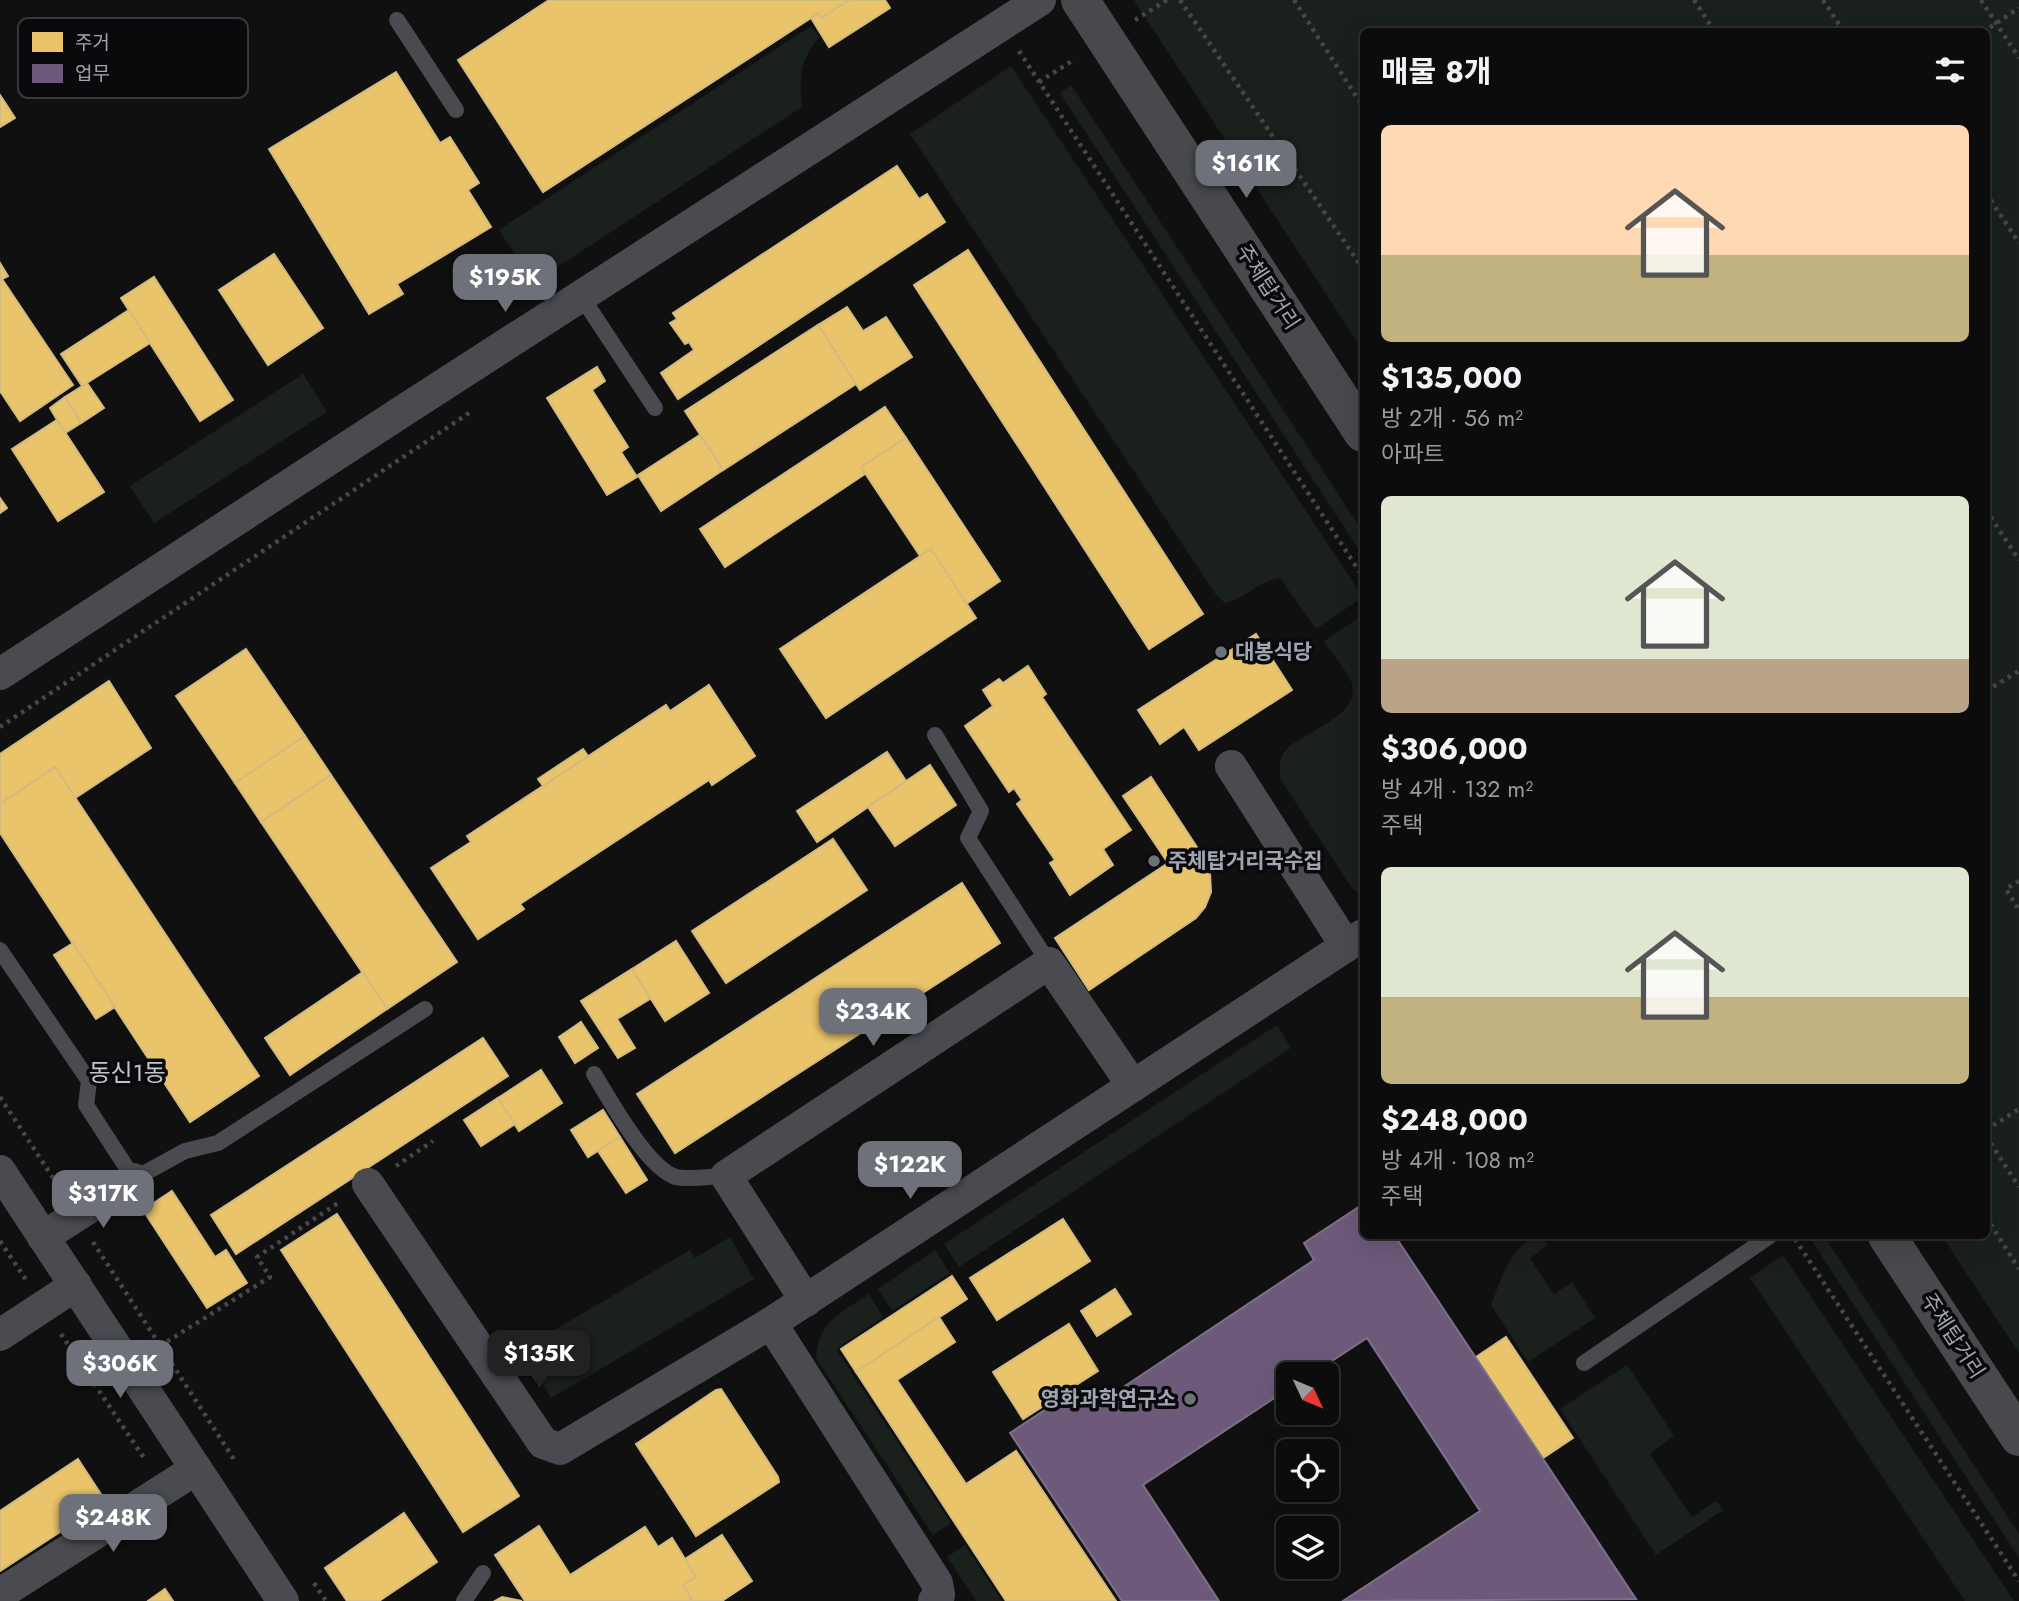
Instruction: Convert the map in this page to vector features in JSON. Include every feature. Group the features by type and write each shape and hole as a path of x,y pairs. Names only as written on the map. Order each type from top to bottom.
{"main road":[{"name":"주체탑거리","path":"1080,0 1360,428"},
{"name":"주체탑거리","path":"1889,1239 2019,1437"}],"street":[{"path":"0,674 1040,0"},
{"path":"368,1184 543,1443 560,1449 806,1301 1354,941 1231,766"},
{"path":"806,1301 726,1176 1049,963 1133,1086"},
{"path":"0,1171 283,1601"},
{"path":"43,1237 134,1178"},
{"path":"0,1335 76,1285"},
{"path":"771,1323 937,1583 939,1595 934,1601"},
{"path":"0,1594 196,1469"}],"lane":[{"path":"397,20 456,110"},
{"path":"581,296 654,408"},
{"path":"934,735 981,811 968,838 1049,963"},
{"path":"0,950 89,1081 86,1105 134,1178 185,1151 218,1143 425,1009"},
{"path":"594,1074 627,1128 654,1162 676,1177 726,1176"},
{"path":"1584,1363 1766,1239"},
{"path":"464,1601 483,1573"}],"path":[{"path":"1180,0 1360,265"},
{"path":"1294,0 1360,102"},
{"path":"1695,0 1712,28"},
{"path":"1824,0 1842,28"},
{"path":"1981,0 2019,58"},
{"path":"1989,28 2019,8"},
{"path":"1002,25 1360,572"},
{"path":"1990,199 2019,243"},
{"path":"1990,516 2019,560"},
{"path":"1990,689 2019,671"},
{"path":"2019,881 2006,889 2019,910"},
{"path":"0,1097 236,1462"},
{"path":"1990,1127 2019,1109"},
{"path":"160,1346 270,1277 257,1257 433,1142"},
{"path":"1990,1142 2019,1187"},
{"path":"1990,1223 2019,1269"},
{"path":"1794,1239 2019,1581"},
{"path":"311,1578 326,1601"}],"shaded area":[{"path":"1134,0 2019,0 2019,1353 1944,1239 1990,1239 1990,28 1360,28 1360,346"},
{"path":"811,26 819,37 802,70 802,107 533,283 499,230"},
{"path":"1011,66 1360,592 1360,599 1316,629 1280,578 1225,603 1216,595 910,134"},
{"path":"1071,85 1360,527 1360,551 1060,93"},
{"path":"303,374 327,412 154,523 130,486"},
{"path":"1360,617 1360,895 1352,888 1281,780 1280,760 1286,750 1341,713 1353,693 1351,681 1324,641"},
{"path":"1277,1025 1291,1048 959,1267 944,1244"},
{"path":"730,1237 754,1279 551,1398 522,1349 690,1250 695,1258"},
{"path":"1530,1239 1543,1239 1548,1245 1530,1258 1554,1294 1572,1282 1595,1318 1528,1362 1491,1305 1512,1257"},
{"path":"1811,1239 1826,1239 2019,1534 2019,1558"},
{"path":"935,1250 950,1273 892,1311 878,1289"},
{"path":"1783,1255 2014,1601 1965,1601 1750,1278"},
{"path":"869,1294 883,1317 836,1349 951,1523 933,1535 816,1358 826,1326"},
{"path":"1627,1365 1674,1436 1650,1454 1692,1517 1716,1501 1723,1510 1656,1555 1560,1409"},
{"path":"965,1545 1002,1601 976,1601 947,1557"}],"building: 주거":[{"path":"549,0 849,0 822,18 818,13 543,192 458,60"},
{"path":"849,0 885,0 890,8 829,47 811,18 818,13 822,18"},
{"path":"396,72 440,143 450,137 479,183 468,190 491,227 397,284 403,294 369,314 269,149"},
{"path":"0,95 15,118 0,127"},
{"path":"897,166 919,199 927,194 945,222 678,399 661,373 694,350 689,342 685,344 670,323 677,319 673,313"},
{"path":"968,250 1203,614 1149,649 914,285"},
{"path":"274,254 323,328 268,365 219,290"},
{"path":"0,263 8,276 2,279 73,385 20,421 0,391"},
{"path":"154,277 233,400 200,421 121,298"},
{"path":"847,307 863,331 886,317 912,357 860,390 818,325"},
{"path":"129,310 150,343 82,386 61,354"},
{"path":"818,325 856,384 723,470 685,411"},
{"path":"597,367 605,381 592,390 628,447 621,452 637,477 607,495 547,398"},
{"path":"87,383 104,408 81,423 65,397"},
{"path":"65,397 81,423 65,433 50,408"},
{"path":"885,407 906,438 861,467 865,474 725,567 700,529"},
{"path":"57,420 104,492 58,521 12,449"},
{"path":"700,435 723,470 661,511 638,475"},
{"path":"906,438 1000,581 966,604 931,549 920,556 861,467"},
{"path":"0,498 7,508 0,513"},
{"path":"931,549 976,618 826,718 780,649"},
{"path":"1256,634 1292,690 1199,750 1184,727 1160,744 1138,710"},
{"path":"246,649 305,736 235,783 176,696"},
{"path":"1028,666 1046,694 1042,697 1131,830 1103,849 1113,865 1070,895 1050,863 1055,860 1017,804 1022,800 1014,788 1009,792 965,726 993,706 983,690 999,679 1003,683"},
{"path":"109,681 151,748 75,798 55,767 0,804 0,754"},
{"path":"709,685 755,756 712,785 709,780 520,904 524,909 478,939 431,868 471,842 467,836 666,705 670,711"},
{"path":"305,736 331,775 261,822 235,783"},
{"path":"583,749 588,756 543,786 538,779"},
{"path":"887,752 906,781 817,842 797,811"},
{"path":"930,765 956,805 895,846 868,807"},
{"path":"55,767 259,1076 190,1122 0,833 0,804"},
{"path":"331,775 457,962 387,1009 261,822"},
{"path":"1151,777 1206,861 1211,892 1205,907 1196,918 1089,990 1055,938 1168,863 1123,796"},
{"path":"833,839 867,890 726,983 692,931"},
{"path":"962,883 1000,943 675,1153 637,1094"},
{"path":"676,941 709,993 665,1021 632,969"},
{"path":"73,943 115,1007 96,1019 54,955"},
{"path":"632,969 650,999 617,1019 635,1048 618,1058 581,1001"},
{"path":"363,972 387,1009 290,1075 265,1038"},
{"path":"581,1022 598,1048 575,1063 559,1037"},
{"path":"483,1038 508,1076 236,1254 211,1215"},
{"path":"541,1070 562,1103 519,1131 498,1098"},
{"path":"498,1098 515,1124 481,1146 464,1120"},
{"path":"603,1110 620,1137 588,1157 571,1130"},
{"path":"620,1137 647,1180 626,1193 598,1151"},
{"path":"172,1191 215,1257 226,1250 247,1283 207,1308 143,1210"},
{"path":"337,1214 519,1496 463,1532 281,1250"},
{"path":"1063,1219 1090,1261 997,1320 970,1278"},
{"path":"952,1276 967,1299 856,1372 841,1349"},
{"path":"1115,1289 1131,1314 1097,1336 1081,1311"},
{"path":"939,1317 955,1342 897,1380 966,1484 1016,1451 1116,1601 1006,1601 856,1372"},
{"path":"1069,1324 1098,1371 1023,1419 993,1372"},
{"path":"1506,1337 1573,1438 1543,1458 1476,1357"},
{"path":"721,1389 779,1482 696,1536 636,1444"},
{"path":"78,1459 106,1502 0,1571 0,1511"},
{"path":"404,1513 437,1562 379,1601 347,1601 325,1568"},
{"path":"539,1526 570,1575 645,1527 658,1547 672,1538 696,1577 683,1585 692,1599 525,1601 495,1555"},
{"path":"722,1535 752,1581 722,1601 689,1601 692,1599 683,1585 696,1577 685,1559"},
{"path":"165,1589 173,1601 148,1601"},
{"path":"502,1597 522,1601 495,1601"}],"building: 업무":[{"name":"영화과학연구소","path":"1360,1206 1360,1239 1397,1239 1636,1599 1343,1601 1480,1511 1367,1338 1330,1362 1276,1362 1276,1397 1143,1485 1219,1601 1122,1601 1010,1433 1078,1388 1092,1408 1314,1260 1304,1243"}],"place":[{"name":"대봉식당","path":"1221,652"},
{"name":"주체탑거리국수집","path":"1154,861"},
{"name":"영화과학연구소","path":"1190,1399"}],"district":[{"name":"동신1동","path":"127,1072"}]}
